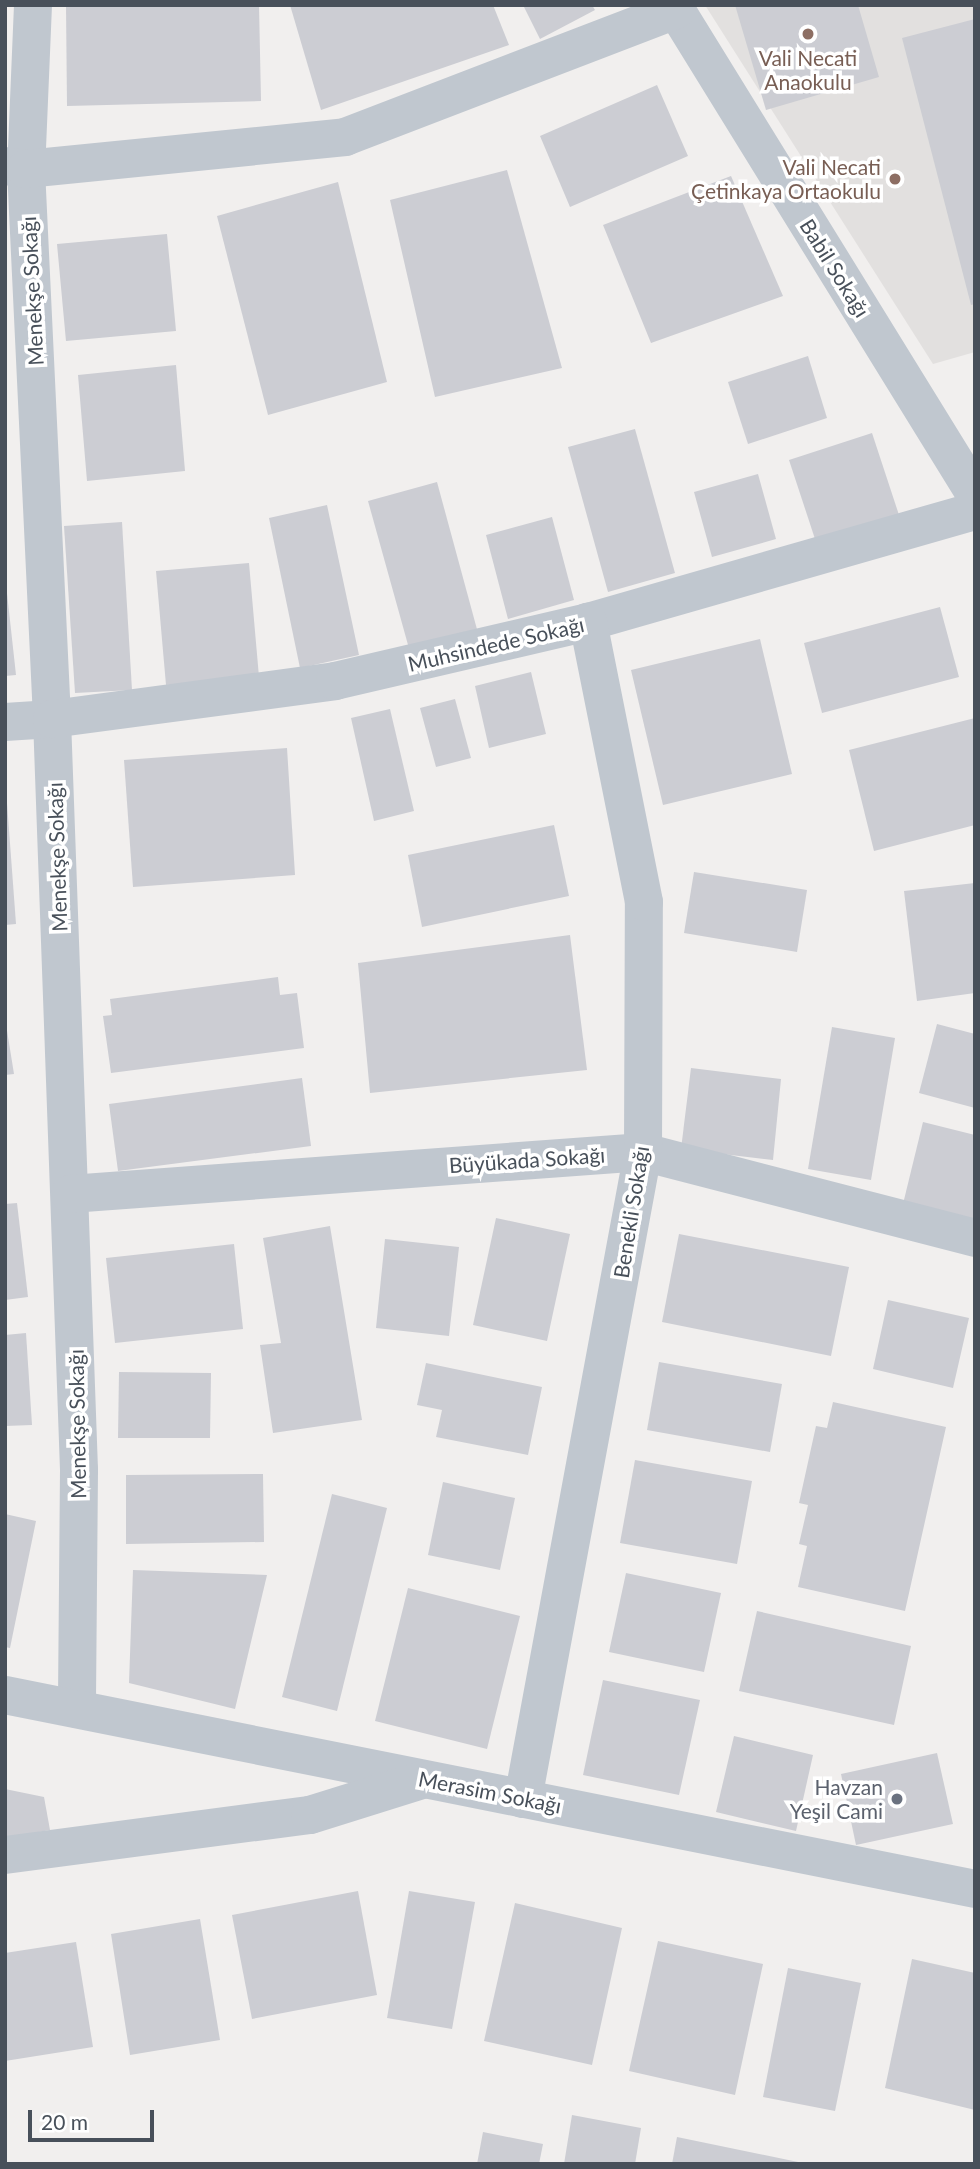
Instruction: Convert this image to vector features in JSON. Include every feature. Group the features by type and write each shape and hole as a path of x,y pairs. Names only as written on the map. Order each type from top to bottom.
{"street":[{"name":"Menekşe Sokağı","path":"33,5 16,167 52,719 79,1470 77,1709"},
{"path":"16,167 345,137 675,8"},
{"name":"Babil Sokağı","path":"675,8 975,495"},
{"name":"Muhsindede Sokağı","path":"5,722 52,719 335,681 588,622 975,511"},
{"name":"Benekli Sokağı","path":"523,1799 643,1152 644,902 588,622"},
{"name":"Büyükada Sokağı","path":"70,1194 643,1152 975,1238"},
{"name":"Merasim Sokağı","path":"5,1695 975,1889"},
{"path":"5,1855 310,1815 426,1779"}],"shaded area":[{"name":"Vali Necati Çetinkaya Ortaokulu","path":"705,5 975,5 975,352 933,364"}],"building":[{"path":"66,5 259,5 261,101 67,106"},
{"path":"290,5 493,5 509,45 321,110"},
{"path":"523,5 592,5 595,10 540,39"},
{"path":"735,5 858,5 879,77 766,110"},
{"path":"975,19 975,304 971,305 902,38"},
{"path":"657,85 688,156 570,207 540,136"},
{"path":"507,170 562,368 435,397 390,200"},
{"path":"731,176 783,296 651,343 603,225"},
{"path":"338,182 387,382 268,415 217,216"},
{"path":"167,234 176,331 66,341 57,244"},
{"path":"808,356 827,418 748,444 728,382"},
{"path":"176,365 185,471 87,481 78,375"},
{"path":"635,429 675,573 608,592 568,447"},
{"path":"872,433 899,515 816,542 789,460"},
{"path":"758,474 776,539 712,557 694,492"},
{"path":"437,482 478,633 410,652 368,501"},
{"path":"327,505 359,655 300,668 269,518"},
{"path":"552,517 574,600 508,619 486,535"},
{"path":"122,522 132,690 75,693 64,526"},
{"path":"249,563 259,677 166,685 156,571"},
{"path":"5,575 16,675 5,676"},
{"path":"940,607 959,677 822,713 804,643"},
{"path":"760,639 792,774 663,805 631,670"},
{"path":"531,672 546,734 489,748 475,686"},
{"path":"455,699 471,758 436,767 420,708"},
{"path":"390,709 414,811 374,821 351,718"},
{"path":"975,718 975,825 874,851 849,750"},
{"path":"287,748 295,875 133,887 124,760"},
{"path":"5,776 16,924 5,925"},
{"path":"554,825 569,896 422,927 408,855"},
{"path":"694,872 807,890 797,952 684,933"},
{"path":"975,883 975,993 917,1001 904,891"},
{"path":"570,935 587,1070 370,1093 358,963"},
{"path":"278,977 280,995 297,993 304,1048 111,1073 103,1016 112,1015 110,999"},
{"path":"5,1018 14,1074 5,1075"},
{"path":"937,1024 975,1034 975,1108 919,1093"},
{"path":"832,1027 895,1038 871,1180 808,1169"},
{"path":"691,1068 781,1079 773,1160 681,1149"},
{"path":"302,1078 311,1146 118,1171 109,1104"},
{"path":"923,1122 975,1135 975,1226 902,1208"},
{"path":"17,1203 28,1297 5,1300 5,1204"},
{"path":"496,1218 570,1234 547,1341 473,1325"},
{"path":"330,1226 362,1420 273,1433 260,1345 281,1343 263,1238"},
{"path":"679,1234 849,1267 831,1356 662,1322"},
{"path":"385,1239 459,1247 449,1336 376,1328"},
{"path":"234,1244 243,1329 115,1343 106,1258"},
{"path":"888,1300 969,1318 953,1388 873,1369"},
{"path":"26,1333 32,1425 5,1426 5,1335"},
{"path":"659,1362 782,1384 770,1452 647,1430"},
{"path":"426,1363 542,1387 528,1455 436,1437 442,1410 417,1405"},
{"path":"119,1372 211,1373 210,1438 118,1438"},
{"path":"833,1402 946,1427 905,1611 798,1587 807,1546 799,1544 808,1505 799,1503 816,1426 827,1428"},
{"path":"635,1460 752,1481 737,1564 620,1543"},
{"path":"263,1474 264,1542 126,1544 126,1475"},
{"path":"443,1482 515,1498 500,1570 428,1555"},
{"path":"332,1494 387,1508 337,1711 282,1697"},
{"path":"5,1514 36,1521 10,1648 5,1647"},
{"path":"133,1570 267,1575 235,1709 129,1683"},
{"path":"626,1573 721,1593 704,1672 609,1652"},
{"path":"408,1588 520,1616 487,1749 375,1721"},
{"path":"757,1611 911,1646 894,1725 739,1691"},
{"path":"603,1680 700,1700 679,1795 583,1775"},
{"path":"734,1736 813,1755 796,1831 716,1812"},
{"name":"Havzan Yeşil Cami","path":"937,1753 953,1824 856,1845 841,1774"},
{"path":"5,1789 44,1797 50,1830 5,1838"},
{"path":"358,1891 377,1995 252,2019 232,1915"},
{"path":"409,1891 475,1902 452,2029 387,2018"},
{"path":"515,1903 622,1928 592,2065 484,2041"},
{"path":"200,1919 220,2040 130,2055 111,1934"},
{"path":"658,1941 763,1964 735,2095 629,2071"},
{"path":"76,1942 93,2047 5,2061 5,1953"},
{"path":"912,1959 975,1973 975,2110 885,2088"},
{"path":"788,1968 861,1983 835,2111 763,2097"},
{"path":"572,2115 641,2128 635,2164 564,2164"},
{"path":"483,2132 543,2144 539,2164 477,2164"},
{"path":"677,2137 803,2163 803,2164 672,2164"}],"place":[{"name":"Vali Necati Anaokulu","path":"808,34"},
{"name":"Vali Necati Çetinkaya Ortaokulu","path":"895,179"},
{"name":"Havzan Yeşil Cami","path":"897,1799"}]}
